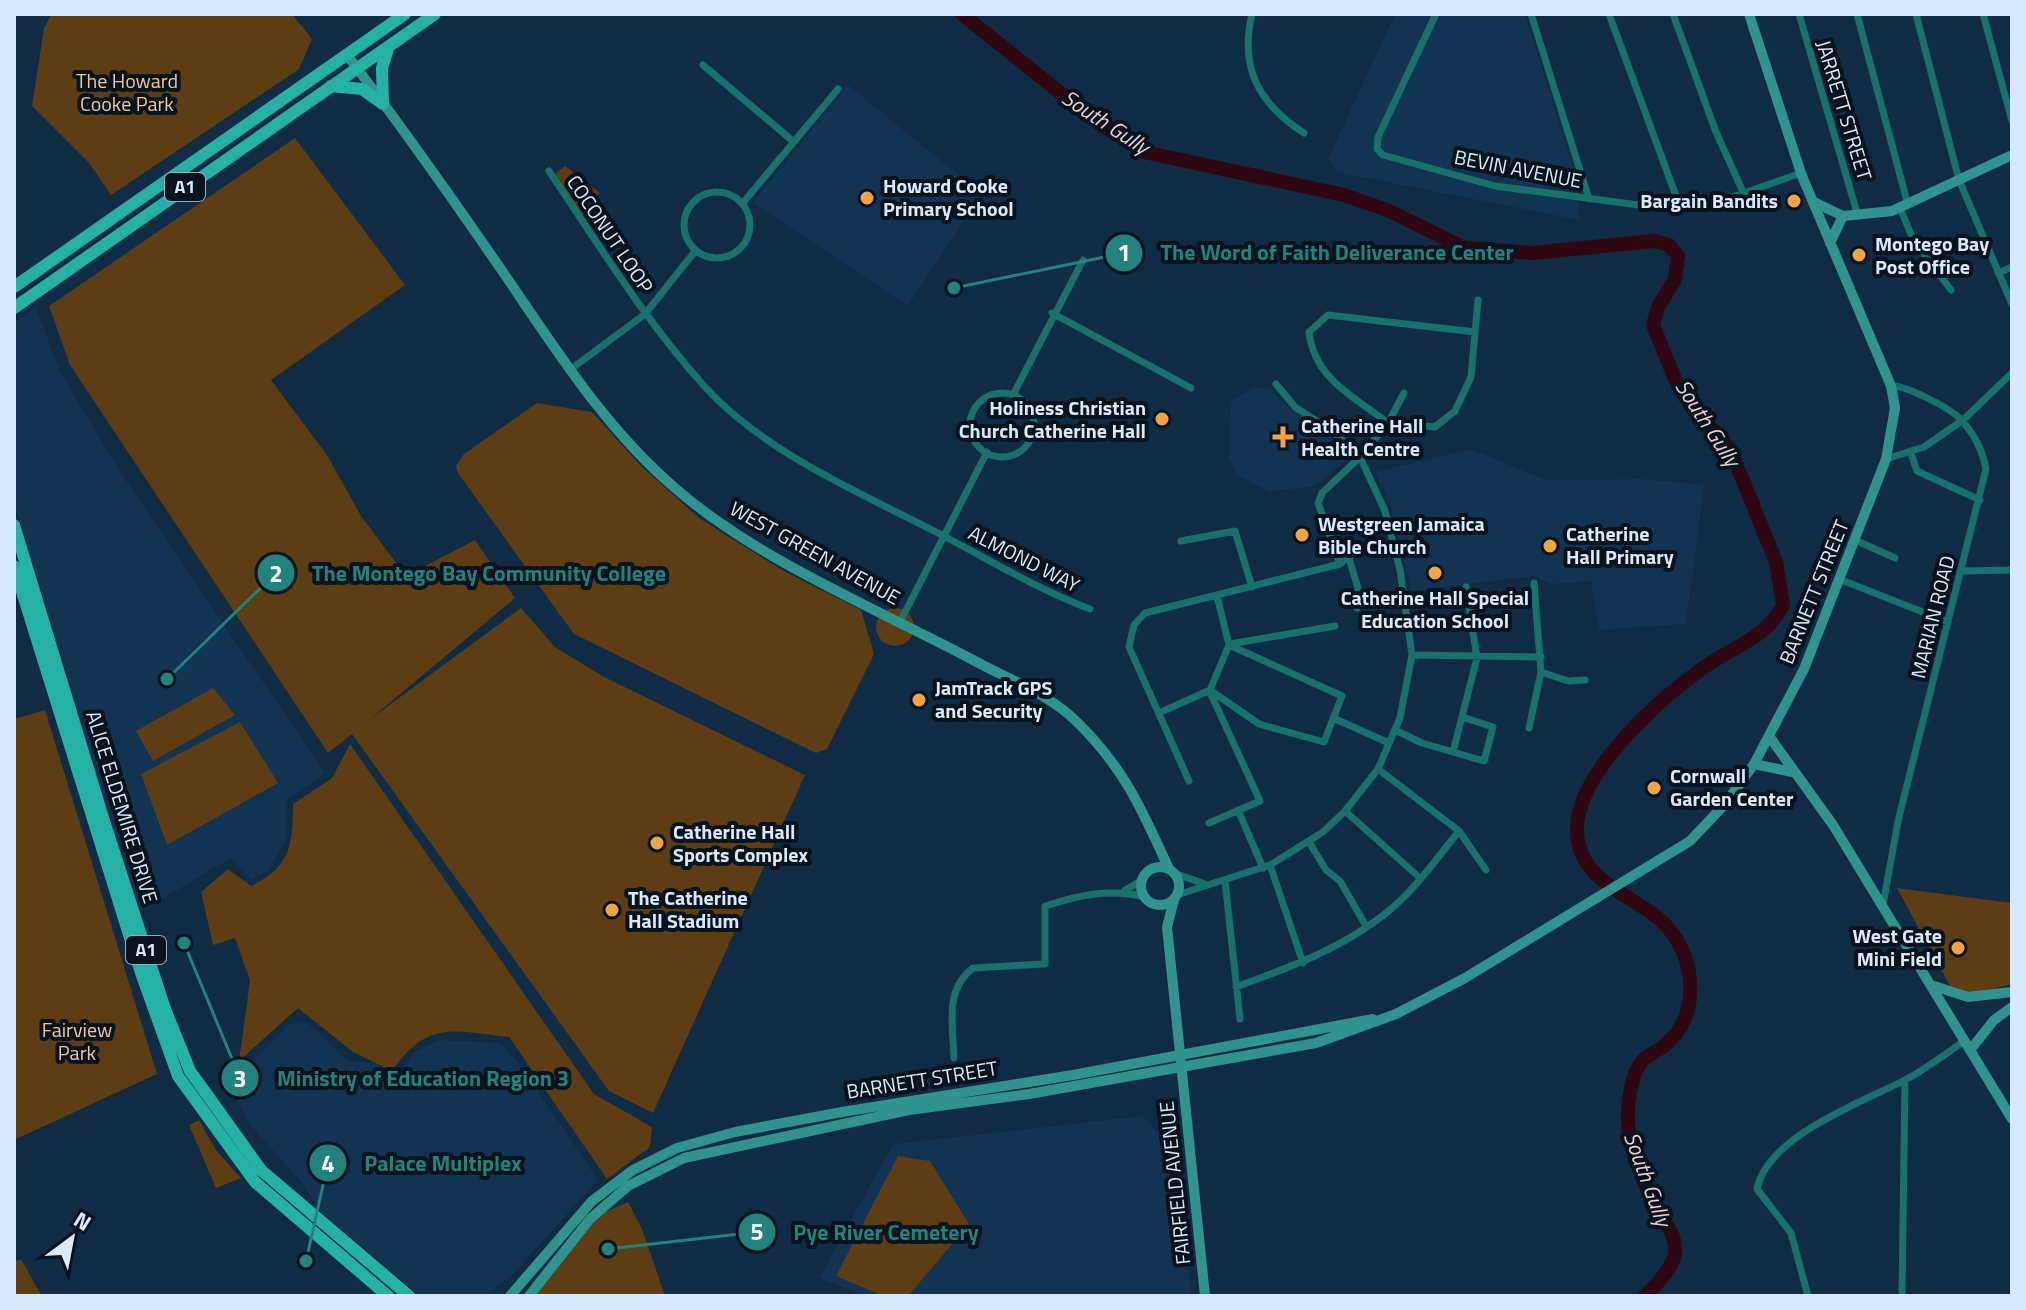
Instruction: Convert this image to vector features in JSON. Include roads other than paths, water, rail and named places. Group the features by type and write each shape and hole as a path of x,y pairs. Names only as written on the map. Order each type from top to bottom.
{"main road":[{"name":"A1","path":"14,287 405,14"},
{"name":"A1","path":"14,308 435,14"},
{"name":"BARNETT STREET","path":"529,1296 590,1219 628,1186 684,1158 909,1110 1029,1094 1396,1014 1465,978 1589,899 1690,841 1725,804 1754,764 1804,669 1886,459 1895,408 1891,386 1801,173 1749,14"},
{"path":"383,104 382,68 389,46"},
{"name":"WEST GREEN AVENUE","path":"346,54 604,414 676,489 778,557 1027,688 1075,720 1112,759 1142,805 1172,871"},
{"path":"329,86 343,84 362,89 383,104"},
{"path":"1814,202 1843,216 1904,207 2012,155"},
{"path":"1830,243 1843,216"},
{"name":"ALICE ELDEMIRE DRIVE","path":"14,525 104,821 165,1009 190,1071 241,1147 271,1181 409,1296"},
{"name":"ALICE ELDEMIRE DRIVE","path":"14,566 141,973 178,1076 255,1182 388,1296"},
{"path":"1769,736 1833,825 1934,986 2012,1119"},
{"path":"1754,764 1793,773"},
{"path":"1158,845 1146,875 1148,900 1167,927"},
{"path":"1146,875 1158,867 1172,871 1180,883 1167,927 1180,1060"},
{"path":"1148,900 1163,905 1176,897"},
{"path":"1934,986 1968,997 2012,992"},
{"path":"1969,1045 2012,1007"},
{"name":"BARNETT STREET","path":"510,1296 592,1201 633,1170 677,1148 735,1132 827,1114 1180,1060"},
{"name":"FAIRFIELD AVENUE","path":"1180,1060 1205,1296"}],"street":[{"path":"1252,14 1248,54 1254,78 1265,100 1304,133"},
{"name":"BEVIN AVENUE","path":"1436,14 1394,97 1378,137 1380,153 1495,186 1646,206 1744,194 1801,173"},
{"path":"1531,14 1589,199"},
{"path":"1609,14 1679,204"},
{"path":"1673,14 1716,132 1744,194"},
{"name":"JARRETT STREET","path":"1799,14 1858,216"},
{"path":"1857,14 1913,239 1951,290"},
{"path":"1916,14 1959,180 2012,304"},
{"path":"1983,14 2012,121"},
{"path":"703,65 794,142"},
{"path":"742,204 838,89"},
{"name":"COCONUT LOOP","path":"549,171 645,314 707,389 738,417 791,454 944,536"},
{"path":"718,192 742,204 750,221 750,231 740,249 723,257 704,255 696,250 685,230 687,212 692,203 704,195 718,192"},
{"path":"571,369 645,314 696,250"},
{"path":"1013,395 1052,313 1083,260"},
{"path":"1998,273 2012,267"},
{"path":"1475,332 1328,315 1309,332 1312,356 1331,380 1388,423 1435,427 1455,411 1471,377 1478,300"},
{"path":"1052,313 1191,388"},
{"path":"1886,459 1924,447 1963,420 2012,373"},
{"path":"1176,897 1205,884 1225,881 1266,867 1309,842 1345,811 1378,769 1395,730 1412,655 1394,544 1385,511 1360,457 1336,434 1295,407 1276,384"},
{"name":"MARIAN ROAD","path":"1883,905 1898,821 1986,469 1983,452 1963,420 1925,397 1891,386"},
{"path":"1340,564 1318,503 1322,493 1360,457 1388,423 1404,393"},
{"path":"991,394 1013,395 1032,413 1031,439 1015,454 1001,456 987,452 973,437 971,417 975,408 991,394"},
{"path":"1910,451 1917,471 1980,500"},
{"path":"900,622 987,452"},
{"path":"1181,541 1235,531 1252,587"},
{"name":"ALMOND WAY","path":"944,536 1090,609"},
{"path":"1855,540 1895,558"},
{"path":"1189,781 1129,647 1134,625 1145,613 1340,564 1348,555 1370,544 1394,544"},
{"path":"1348,555 1358,588 1357,608"},
{"path":"1961,571 2012,570"},
{"path":"1839,579 1948,622"},
{"path":"1529,728 1541,672 1534,583"},
{"path":"1453,752 1477,658 1466,587"},
{"path":"1159,713 1210,690 1229,645 1217,596"},
{"path":"1229,645 1335,626"},
{"path":"1210,690 1259,724 1324,742 1342,696 1229,645"},
{"path":"1412,655 1541,657"},
{"path":"1541,672 1568,681 1585,680"},
{"path":"1209,823 1260,801 1210,690"},
{"path":"1395,730 1484,761 1494,728 1462,717"},
{"path":"1333,718 1389,743"},
{"path":"1378,769 1459,831 1486,870"},
{"path":"1238,810 1266,867 1303,963"},
{"path":"1345,811 1420,878"},
{"path":"1236,987 1303,963 1366,926 1407,894 1459,831"},
{"path":"1309,842 1326,870 1340,881 1366,926"},
{"path":"1172,871 1205,884"},
{"path":"1124,891 1146,875"},
{"path":"1225,881 1240,1019"},
{"path":"954,1058 951,1003 964,975 973,968 1045,964 1045,906 1099,891 1124,891 1148,900"},
{"path":"1808,1296 1796,1244 1761,1198 1757,1189 1759,1175 1770,1159 1815,1127 1969,1045"},
{"path":"1902,1296 1905,1080"}],"waterway":[{"name":"South Gully","path":"962,14 1093,119 1144,152 1344,195 1387,210 1465,248 1532,253 1654,241 1669,245 1678,256 1675,279 1658,307 1653,325 1675,379 1690,404 1731,451 1776,562 1783,605 1760,633 1690,677 1647,714 1606,760 1581,807 1577,830 1580,850 1589,866 1601,879 1663,923 1682,950 1690,979 1688,1008 1683,1022 1664,1046 1640,1064 1629,1099 1629,1133 1635,1158 1675,1243 1674,1258 1669,1268 1645,1296"}],"place":[{"name":"Howard Cooke Primary School","path":"867,198"},
{"name":"Bargain Bandits","path":"1794,201"},
{"name":"Montego Bay Post Office","path":"1859,255"},
{"name":"The Word of Faith Deliverance Center","path":"954,288"},
{"name":"Holiness Christian Church Catherine Hall","path":"1162,419"},
{"name":"Catherine Hall Health Centre","path":"1283,437"},
{"name":"Westgreen Jamaica Bible Church","path":"1302,535"},
{"name":"Catherine Hall Primary","path":"1550,546"},
{"name":"Catherine Hall Special Education School","path":"1435,573"},
{"name":"The Montego Bay Community College","path":"167,679"},
{"name":"JamTrack GPS and Security","path":"919,700"},
{"name":"Cornwall Garden Center","path":"1654,788"},
{"name":"Catherine Hall Sports Complex","path":"657,843"},
{"name":"The Catherine Hall Stadium","path":"612,910"},
{"name":"Ministry of Education Region 3","path":"184,943"},
{"name":"West Gate Mini Field","path":"1958,948"},
{"name":"Pye River Cemetery","path":"608,1249"},
{"name":"Palace Multiplex","path":"306,1261"}],"park label":[{"name":"The Howard Cooke Park","path":"127,92"},
{"name":"Fairview Park","path":"77,1042"}]}
